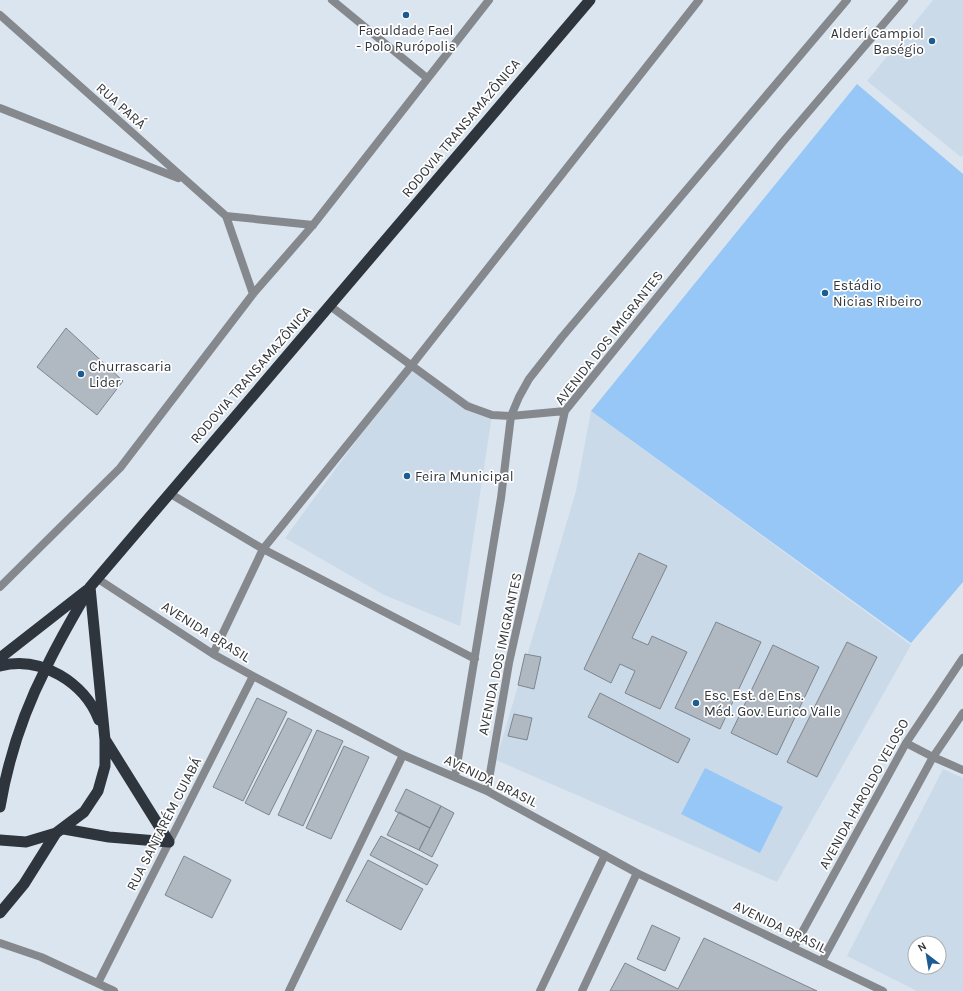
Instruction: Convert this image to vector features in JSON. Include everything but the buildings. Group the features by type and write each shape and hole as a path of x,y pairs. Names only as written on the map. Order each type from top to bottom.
{"highway":[{"name":"RODOVIA TRANSAMAZÔNICA","path":"0,807 4,786 21,726 45,668 90,587 590,0"},
{"path":"0,658 90,587"},
{"path":"0,913 24,884 60,831 84,812 98,791 105,766 104,735 90,587"},
{"path":"0,666 25,664 45,668 66,678 82,692 95,710 104,735 169,842"},
{"path":"0,840 26,842 60,831 169,842"}],"street":[{"path":"332,0 427,78"},
{"path":"0,587 120,468 254,294 313,226 489,0"},
{"path":"213,654 263,549 411,366 699,0"},
{"name":"AVENIDA DOS IMIGRANTES","path":"455,777 501,498 511,416 519,396 554,346 748,115 847,0"},
{"name":"AVENIDA DOS IMIGRANTES","path":"486,790 509,663 565,411 781,144 904,0"},
{"name":"RUA PARÁ","path":"0,15 226,216 254,294"},
{"path":"0,108 184,180"},
{"path":"226,216 313,226"},
{"path":"330,306 467,406 492,415 511,416 565,411"},
{"path":"169,493 263,549 475,659"},
{"name":"AVENIDA BRASIL","path":"98,578 213,654 403,755 486,790 637,873 883,991"},
{"name":"AVENIDA HAROLDO VELOSO","path":"794,947 906,743 963,658"},
{"name":"RUA SANTARÉM CUIABÁ","path":"98,983 253,676"},
{"path":"822,961 933,757 963,713"},
{"path":"906,743 963,770"},
{"path":"289,991 403,755"},
{"path":"540,991 605,855"},
{"path":"582,991 637,873"},
{"path":"0,943 42,957 114,991"}],"shaded area":[{"name":"Alderí Campiol Baségio","path":"933,0 963,0 963,155 961,157 867,81"},
{"name":"Estádio Nicias Ribeiro","path":"857,84 963,174 963,582 911,643 591,411"},
{"name":"Feira Municipal","path":"411,366 492,415 460,626 384,595 285,538"},
{"name":"Esc. Est. de Ens. Méd. Gov. Eurico Valle","path":"591,411 911,645 777,882 496,760 576,491"},
{"path":"705,768 783,807 760,853 681,814"},
{"path":"943,769 963,778 963,991 917,991 847,956"}],"place":[{"name":"Faculdade Fael - Polo Rurópolis","path":"406,15"},
{"name":"Alderí Campiol Baségio","path":"932,41"},
{"name":"Estádio Nicias Ribeiro","path":"825,293"},
{"name":"Churrascaria Lider","path":"81,374"},
{"name":"Feira Municipal","path":"407,476"},
{"name":"Esc. Est. de Ens. Méd. Gov. Eurico Valle","path":"696,703"}]}
